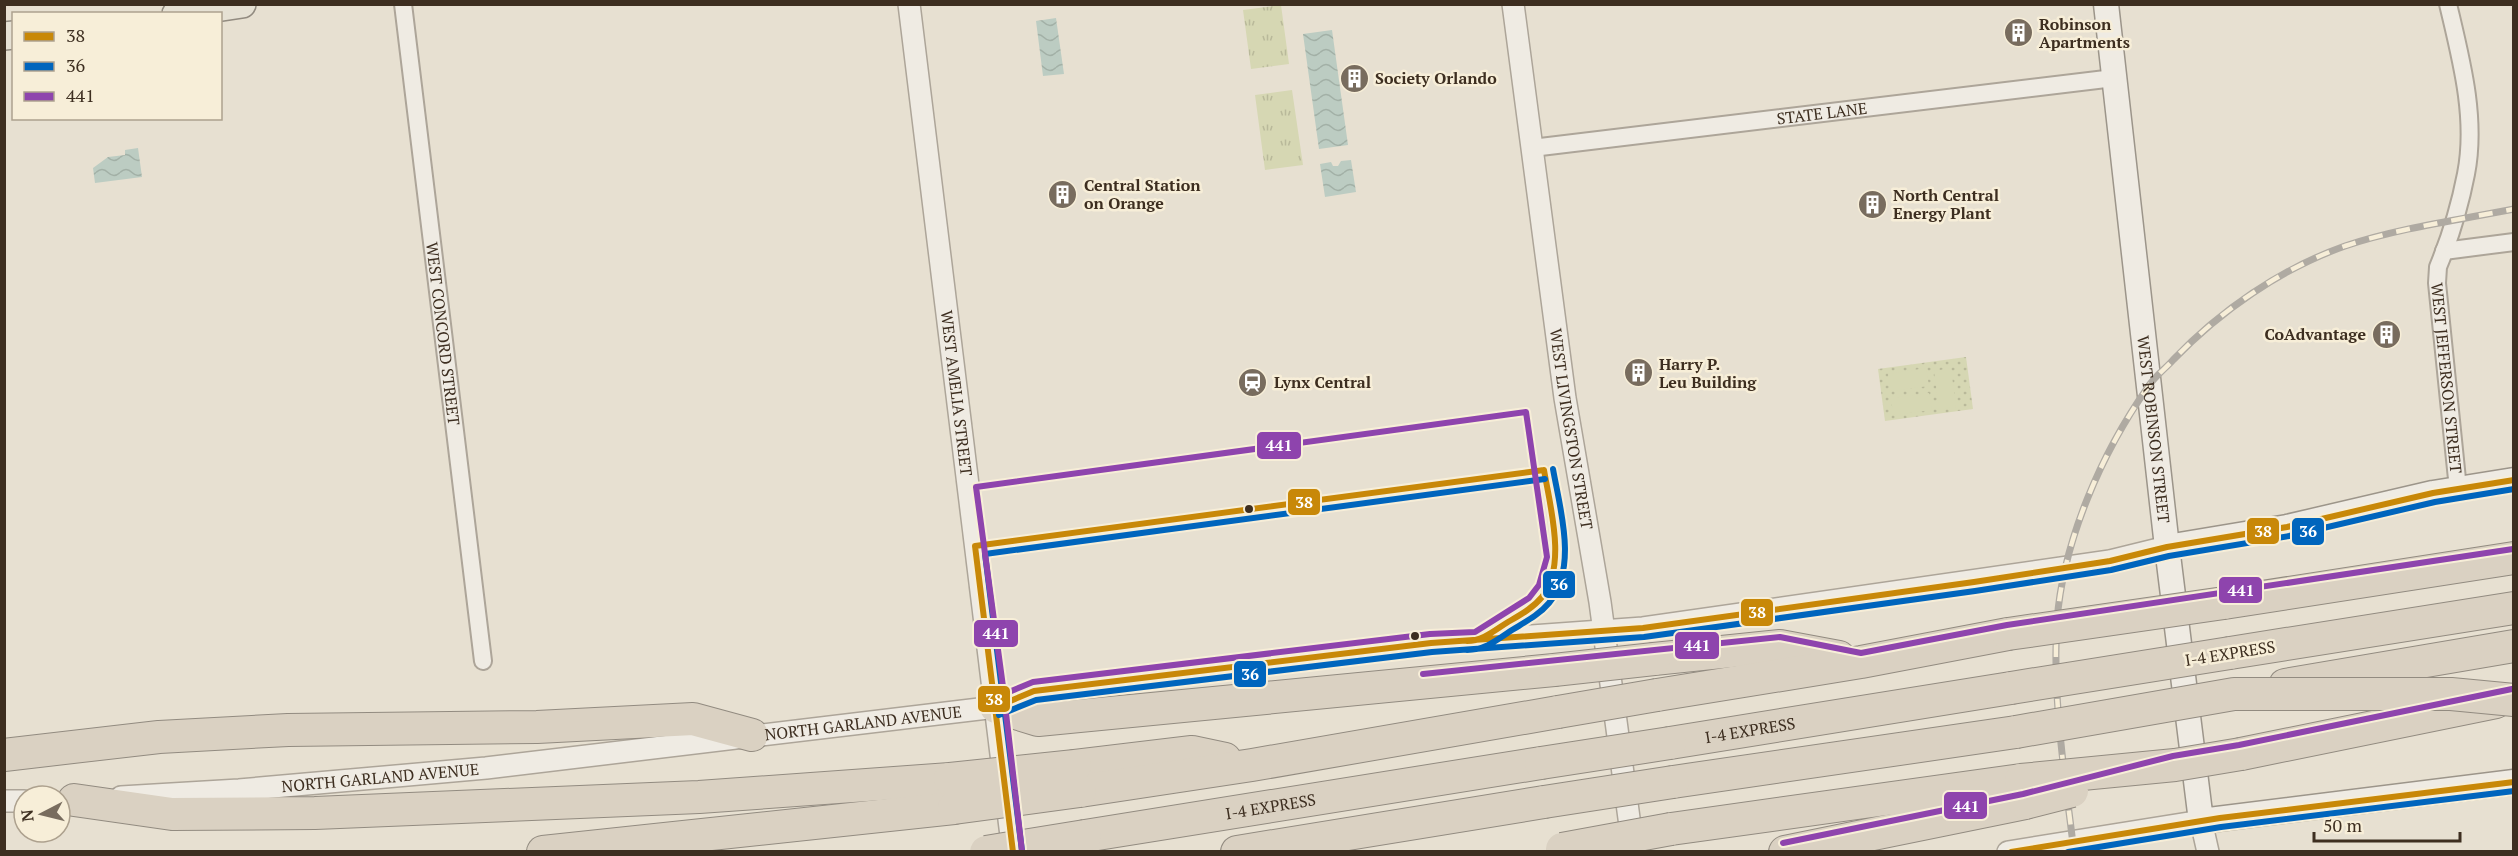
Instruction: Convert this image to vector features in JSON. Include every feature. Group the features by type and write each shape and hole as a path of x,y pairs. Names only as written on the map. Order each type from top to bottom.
{"highway":[{"path":"543,852 952,793 1077,779 1252,765 1861,662 2008,634 2514,558"},
{"name":"I-4 EXPRESS","path":"986,852 2514,608"},
{"path":"996,707 1038,720 1780,646 1861,662"},
{"path":"1237,852 1673,782 2016,732 2514,646"},
{"path":"2234,694 2451,694 2514,699"},
{"path":"1553,850 1671,829 2023,791 2241,754 2514,699"},
{"path":"4,755 159,737 288,730 526,727 693,719 752,735"},
{"path":"1785,852 2023,791"},
{"path":"72,801 172,814 315,813 688,797 952,793"}],"main road":[{"path":"189,12 242,4"},
{"name":"WEST ROBINSON STREET","path":"2106,4 2167,547 2201,821"},
{"name":"NORTH GARLAND AVENUE","path":"2167,547 2287,527 2458,489 2514,480"},
{"path":"2201,821 2514,782"}],"street":[{"name":"WEST CONCORD STREET","path":"403,4 483,661"},
{"name":"WEST AMELIA STREET","path":"909,4 1013,852"},
{"name":"WEST LIVINGSTON STREET","path":"1513,4 1569,427 1604,631 1633,852"},
{"path":"2448,4 2463,66 2469,129 2466,174 2444,251 2514,242"},
{"name":"STATE LANE","path":"1532,148 2114,78"},
{"name":"WEST JEFFERSON STREET","path":"2444,251 2438,267 2437,292 2458,489"},
{"name":"NORTH GARLAND AVENUE","path":"72,800 249,789 416,775 996,707 1034,691 1431,643 1655,626 1974,582 2110,561 2167,547"},
{"path":"2008,852 2201,821"},
{"name":"WEST ROBINSON STREET","path":"2201,821 2208,852"}],"green space":[{"path":"1281,5 1289,64 1251,69 1243,10"},
{"path":"1292,90 1303,165 1265,170 1255,95"},
{"path":"1966,357 1973,409 1885,421 1878,369"},
{"path":"1926,368 1929,386 1890,391 1888,374"},
{"path":"1951,368 1956,407 1939,409 1934,371"},
{"path":"1929,393 1932,410 1893,415 1891,398"}],"water":[{"path":"1056,18 1064,74 1043,76 1036,21"},
{"path":"1332,30 1348,145 1319,149 1303,34"},
{"path":"138,148 142,177 95,183 93,168 108,157 125,155 125,150"},
{"path":"1351,160 1356,192 1325,197 1320,164 1331,162 1333,166 1338,166 1341,161"}],"railway":[{"path":"2074,852 2060,736 2056,678 2057,621 2061,591 2067,560 2088,498 2115,440 2150,383 2191,342 2231,308 2274,279 2321,255 2386,234 2514,209"}],"transit line":[{"name":"441","path":"1526,412 1547,557 1539,585 1529,598 1475,632 1430,634 1033,682 1004,694 976,487 1526,412"},
{"name":"36","path":"1467,650 1491,644 1532,618 1549,603 1558,589 1565,555 1562,519 1553,469"},
{"name":"38","path":"975,546 1544,470"},
{"name":"38","path":"1467,641 1473,641 1494,632 1535,605 1550,584 1554,569 1555,535 1544,470"},
{"name":"36","path":"1022,851 985,554 1545,479"},
{"name":"38","path":"996,707 1034,691 1431,643 1643,628 1974,582 2110,561 2167,547 2287,527 2433,493 2514,480"},
{"name":"36","path":"999,715 1036,700 1432,652 1644,637 1975,591 2111,570 2169,556 2289,536 2435,502 2514,489"},
{"name":"38","path":"975,546 1013,852"},
{"name":"441","path":"1423,674 1780,637 1861,653 2007,625 2513,549"},
{"name":"441","path":"1783,843 2023,794 2173,756 2239,745 2512,689"},
{"name":"441","path":"1006,713 1022,851"},
{"name":"38","path":"2011,852 2220,818 2514,782"},
{"name":"36","path":"2068,852 2221,827 2514,791"}],"place":[{"name":"Robinson Apartments","path":"2018,33"},
{"name":"Society Orlando","path":"1354,78"},
{"name":"Central Station on Orange","path":"1063,194"},
{"name":"North Central Energy Plant","path":"1872,204"},
{"name":"CoAdvantage","path":"2387,334"},
{"name":"Harry P. Leu Building","path":"1638,373"},
{"name":"Lynx Central","path":"1253,382"}]}
